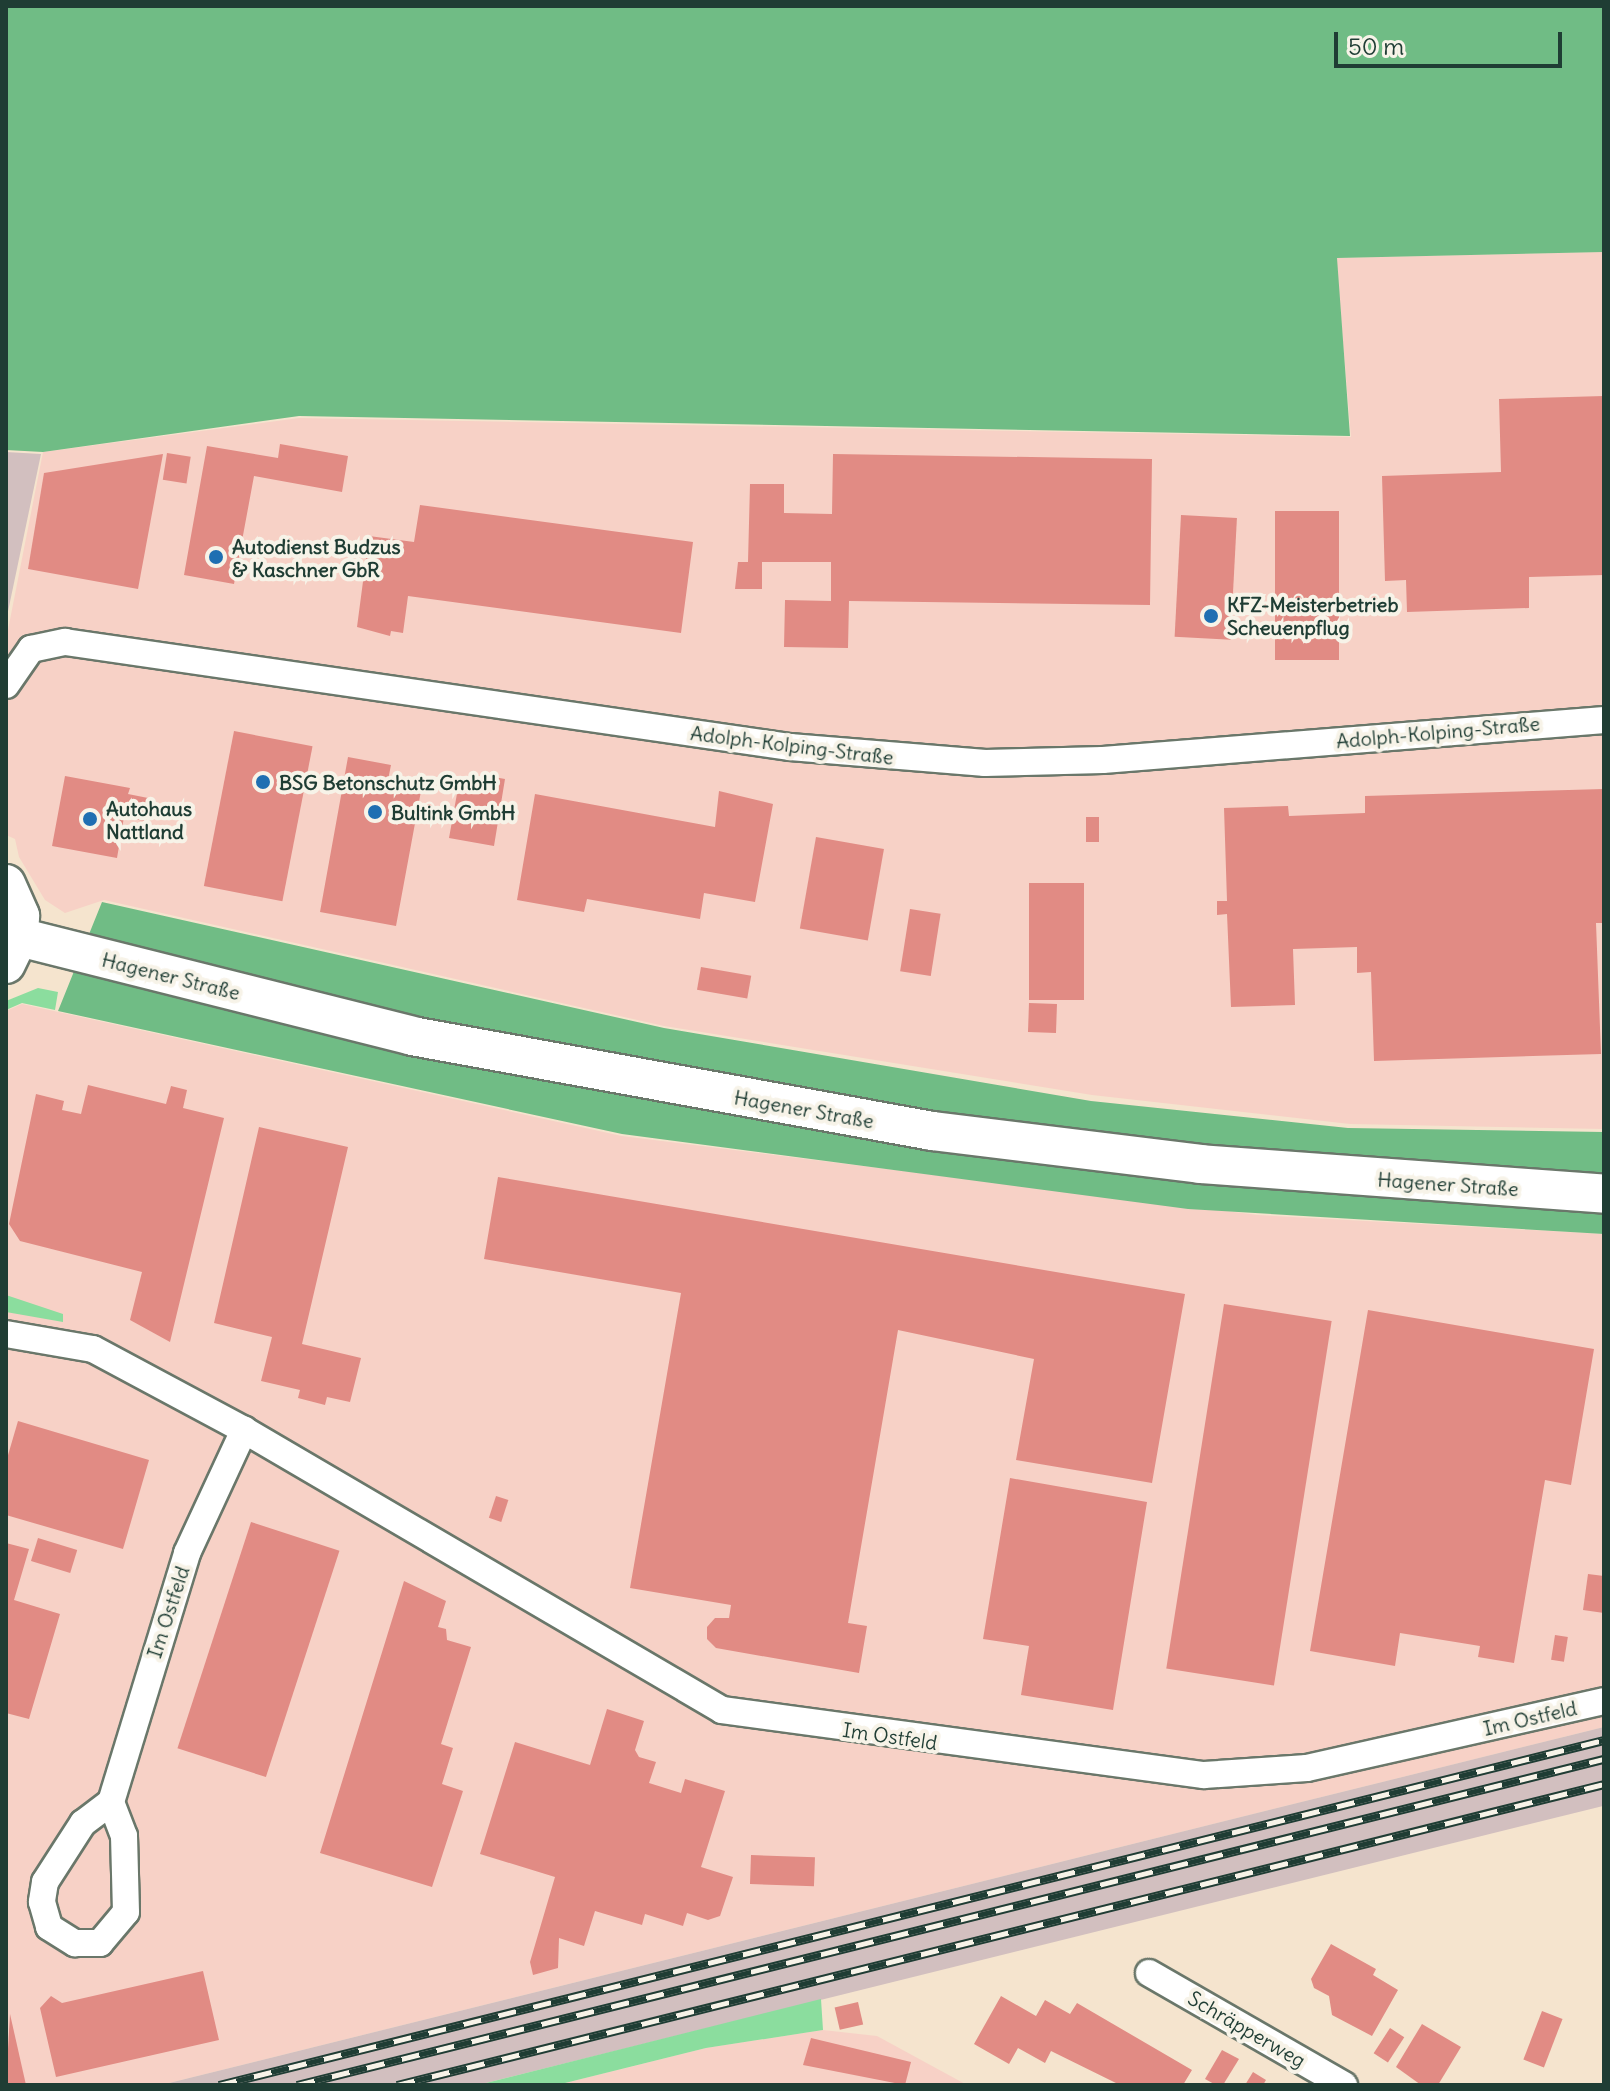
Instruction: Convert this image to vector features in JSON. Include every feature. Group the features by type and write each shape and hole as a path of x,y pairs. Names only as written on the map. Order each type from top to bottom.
{"main road":[{"path":"6,884 20,916 12,951"},
{"name":"Hagener Straße","path":"12,951 656,1084 932,1131 1200,1164 1604,1194"}],"street":[{"name":"Adolph-Kolping-Straße","path":"6,685 31,649 65,642 790,747 985,763 1103,760 1604,720"},
{"name":"Im Ostfeld","path":"6,1334 93,1349 244,1430 722,1710 1204,1775 1307,1768 1604,1701"},
{"name":"Im Ostfeld","path":"111,1802 187,1553 244,1430"},
{"path":"111,1802 124,1836 126,1912 100,1943 75,1943 49,1927 42,1902 45,1882 83,1823 111,1802"},
{"name":"Schräpperweg","path":"1149,1973 1344,2085"}],"shaded area":[{"path":"1604,252 1604,1129 1350,1124 1092,1095 664,1026 104,900 65,913 45,900 19,857 15,839 6,835 6,640 43,452 299,418 1351,437 1336,258"},
{"path":"6,452 41,454 6,621"},
{"path":"22,1004 622,1136 1258,1215 1604,1234 1604,1727 161,2085 6,2085 6,1011"},
{"path":"1604,1727 1603,1806 478,2085 161,2085"},
{"path":"823,2030 877,2036 967,2085 557,2085 706,2048"}],"green space":[{"path":"6,6 1604,6 1604,252 1337,258 1350,436 299,416 43,452 6,450"},
{"path":"102,902 664,1028 1091,1101 1348,1128 1604,1132 1604,1234 1188,1209 622,1134 58,1011"},
{"path":"38,988 58,992 55,1010 22,1003 6,1010 6,1001"},
{"path":"6,1295 63,1314 63,1322 6,1312"},
{"path":"821,1999 823,2030 706,2048 557,2085 478,2085"}],"building":[{"path":"1604,396 1604,575 1529,577 1529,608 1407,612 1406,580 1385,581 1382,476 1501,472 1499,399"},
{"path":"280,444 348,456 342,492 254,476 234,584 184,575 207,446 278,458"},
{"path":"167,453 191,457 186,483 163,480"},
{"path":"163,454 138,589 28,569 44,473"},
{"path":"833,454 1152,459 1150,605 849,601 848,648 784,647 785,600 831,601 831,562 762,562 762,589 735,589 738,562 748,562 750,484 784,484 784,513 832,514"},
{"path":"420,505 693,542 681,633 408,596 403,633 391,631 390,636 357,627 369,536 414,542"},
{"path":"1275,511 1339,511 1339,660 1275,660"},
{"path":"1181,515 1237,518 1231,640 1175,637"},
{"path":"234,731 313,746 282,901 204,886"},
{"path":"348,757 391,765 387,785 421,791 396,926 320,912"},
{"path":"483,775 505,779 494,846 449,838 458,788 480,792"},
{"name":"Autohaus Nattland","path":"65,776 130,788 128,794 148,798 144,821 124,817 117,858 52,846"},
{"path":"1604,789 1604,923 1596,923 1601,1054 1374,1061 1371,972 1357,973 1357,947 1293,949 1295,1005 1231,1007 1227,914 1217,915 1217,901 1227,901 1224,808 1288,806 1289,816 1365,813 1365,796"},
{"path":"719,791 773,804 755,902 704,893 700,919 587,899 584,912 517,900 535,794 715,827"},
{"path":"1086,817 1099,817 1099,842 1086,842"},
{"path":"816,837 884,849 868,941 800,929"},
{"path":"1029,883 1084,883 1084,1000 1029,1000"},
{"path":"910,909 941,914 931,976 900,971"},
{"path":"701,967 751,976 747,999 697,990"},
{"path":"1029,1003 1057,1004 1056,1033 1028,1032"},
{"path":"88,1085 166,1104 171,1086 187,1090 183,1108 224,1118 170,1342 130,1320 142,1272 20,1241 9,1224 36,1094 64,1101 62,1110 81,1114"},
{"path":"259,1127 348,1147 302,1344 361,1358 350,1402 327,1397 325,1405 298,1398 300,1390 261,1381 272,1337 214,1323"},
{"path":"498,1177 1185,1294 1152,1483 1016,1460 1034,1359 898,1330 848,1623 867,1626 859,1673 716,1648 707,1639 707,1627 715,1618 729,1618 731,1605 630,1588 681,1293 484,1259"},
{"path":"1224,1304 1332,1321 1274,1686 1166,1668"},
{"path":"1368,1310 1594,1349 1571,1485 1545,1480 1514,1663 1478,1657 1480,1646 1400,1633 1395,1666 1310,1651"},
{"path":"18,1421 149,1460 123,1549 6,1515 6,1462"},
{"path":"1010,1478 1147,1502 1113,1710 1021,1695 1029,1646 983,1639"},
{"path":"496,1496 508,1500 501,1522 489,1518"},
{"path":"251,1522 339,1551 266,1777 177,1748"},
{"path":"38,1538 77,1550 70,1573 31,1561"},
{"path":"6,1543 29,1549 14,1600 60,1614 29,1719 6,1713"},
{"path":"1588,1574 1604,1576 1604,1613 1583,1610"},
{"path":"404,1581 446,1601 438,1627 446,1629 447,1640 471,1647 441,1744 453,1748 442,1784 463,1791 432,1887 320,1853"},
{"path":"1555,1635 1568,1637 1564,1662 1551,1660"},
{"path":"607,1709 644,1721 635,1750 639,1757 656,1762 649,1783 681,1793 685,1779 725,1791 701,1867 733,1877 720,1916 708,1920 687,1913 683,1926 645,1914 642,1925 595,1911 584,1946 559,1938 558,1968 533,1975 530,1962 555,1877 480,1854 515,1742 590,1765"},
{"path":"751,1855 815,1857 814,1886 750,1884"},
{"path":"1331,1944 1376,1969 1373,1975 1398,1990 1372,2036 1332,2015 1329,1996 1314,1988 1311,1979"},
{"path":"203,1971 219,2040 56,2077 40,2008 51,1996 62,2003"},
{"path":"1001,1996 1036,2016 1045,2000 1070,2014 1077,2003 1192,2070 1183,2085 1120,2085 1051,2051 1045,2063 1018,2048 1009,2064 974,2044"},
{"path":"858,2002 863,2024 840,2030 835,2007"},
{"path":"1542,2011 1563,2019 1544,2067 1523,2060"},
{"path":"10,2014 26,2085 6,2085"},
{"path":"1422,2024 1461,2047 1438,2085 1421,2085 1396,2067"},
{"path":"1390,2028 1404,2037 1388,2062 1374,2053"},
{"path":"811,2038 911,2062 905,2085 803,2065"},
{"path":"1222,2050 1239,2059 1223,2085 1216,2085 1205,2079"},
{"path":"1253,2072 1266,2080 1263,2085 1245,2085"}],"railway":[{"path":"219,2085 1604,1740"},
{"path":"297,2085 1604,1759"},
{"path":"397,2085 1604,1784"}],"place":[{"name":"Autodienst Budzus & Kaschner GbR","path":"216,557"},
{"name":"KFZ-Meisterbetrieb Scheuenpflug","path":"1211,616"},
{"name":"BSG Betonschutz GmbH","path":"263,782"},
{"name":"Bultink GmbH","path":"375,812"},
{"name":"Autohaus Nattland","path":"90,819"}]}
